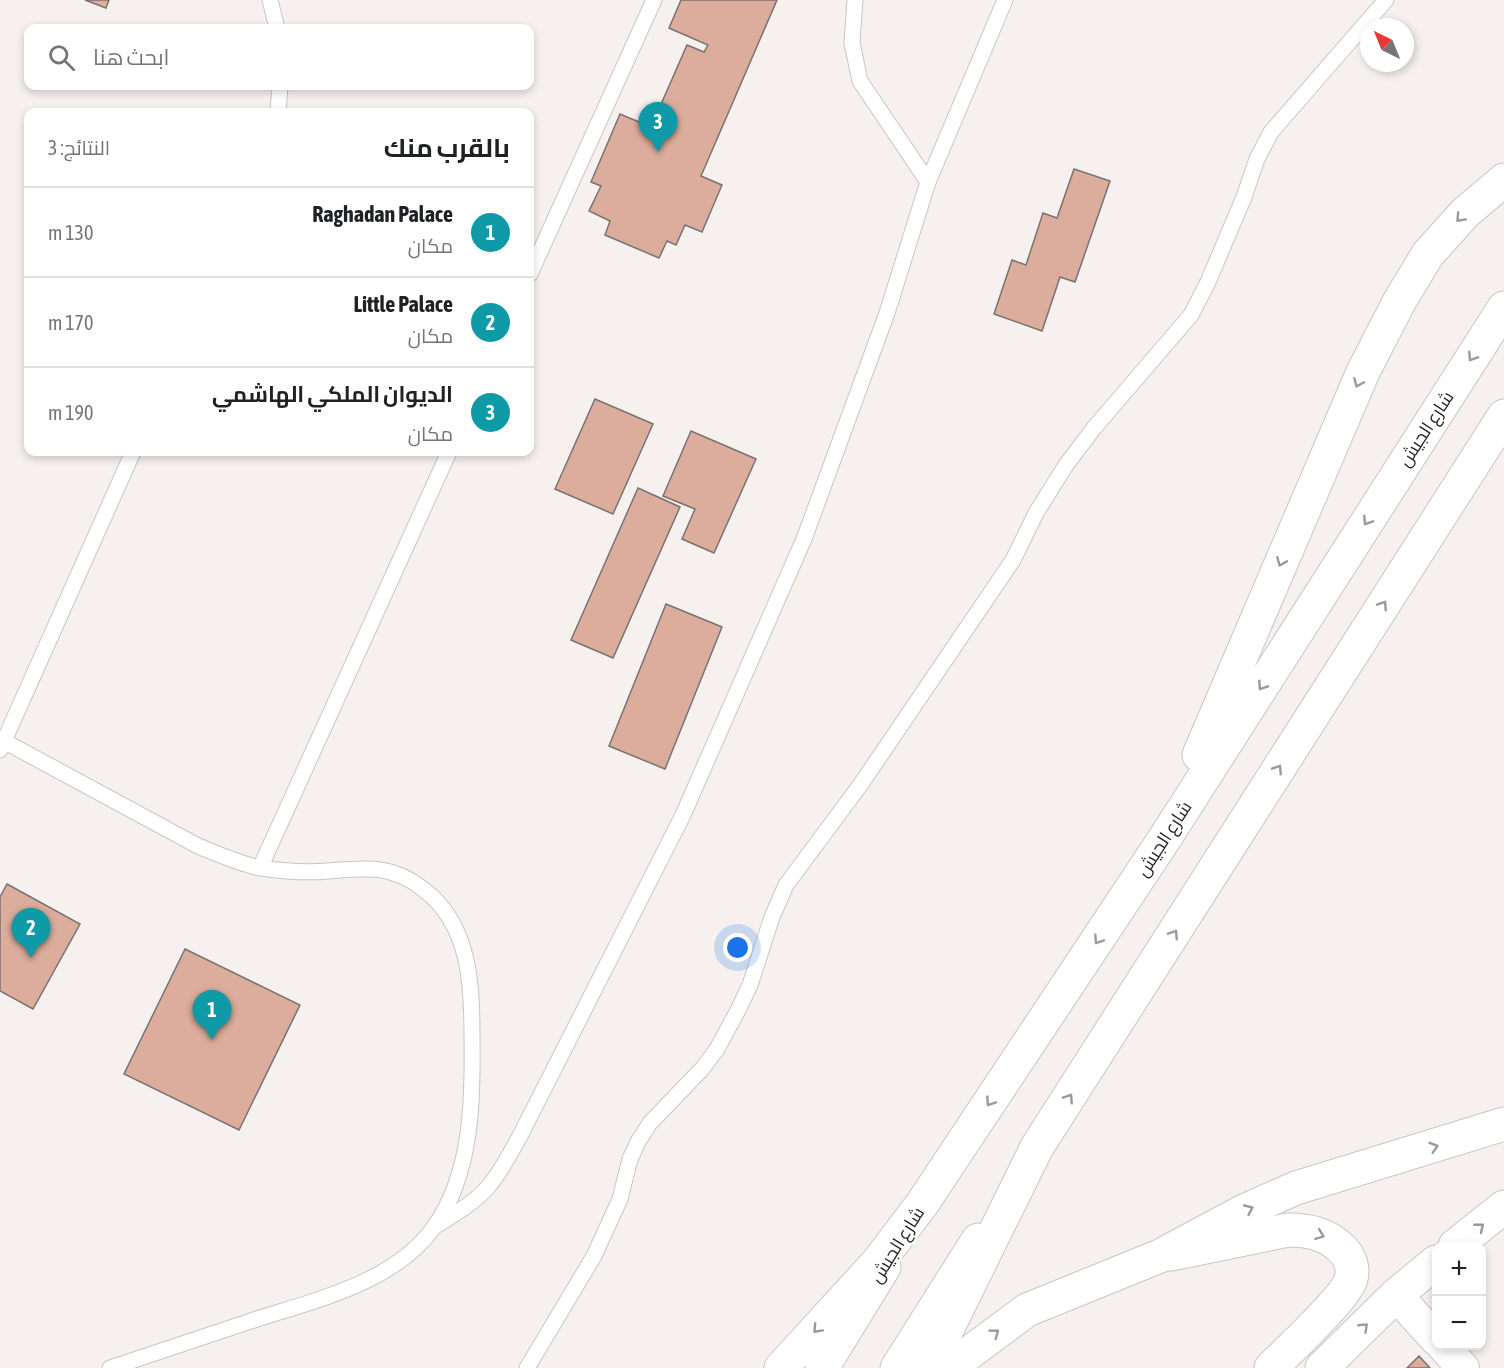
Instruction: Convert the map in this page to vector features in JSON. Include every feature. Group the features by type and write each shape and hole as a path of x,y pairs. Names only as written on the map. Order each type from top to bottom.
{"main road":[{"path":"1165,838 1363,372 1399,302 1428,254 1465,213 1504,180"},
{"name":"شارع الجيش","path":"822,1368 922,1204 1165,838 1504,308"},
{"path":"897,1368 1504,416"},
{"path":"948,1368 1027,1310 1160,1256 1244,1211 1296,1188 1504,1124"},
{"path":"928,1368 1037,1147"},
{"path":"781,1368 878,1262 922,1204"},
{"path":"1460,1242 1504,1207"},
{"path":"1160,1256 1288,1230 1323,1235 1341,1247 1352,1264 1351,1280 1342,1295 1271,1368"},
{"path":"1322,1368 1396,1295 1432,1266"}],"street":[{"path":"1396,1295 1432,1334"},
{"path":"1447,1350 1463,1368"}],"lane":[{"path":"270,0 276,24"},
{"path":"534,265 654,0"},
{"path":"855,0 852,43 860,81 928,182"},
{"path":"434,1227 471,1203 488,1187 501,1169 683,815 804,539 886,313 928,182 1005,0"},
{"path":"527,1368 599,1247 620,1199 630,1159 639,1140 650,1123 702,1069 717,1049 737,1012 750,985 772,917 786,885 861,784 1013,560 1036,513 1066,465 1094,428 1191,315 1209,282 1257,159 1271,132 1386,0"},
{"path":"278,108 280,90"},
{"path":"110,1368 347,1288 396,1264 434,1227 457,1182 464,1157 470,1118 473,1065 472,996 467,963 459,935 445,911 423,888 388,870 358,868 314,871 260,868 232,860 198,846 1,744 131,456"},
{"path":"260,868 447,456"}],"building":[{"path":"85,0 109,0 106,8"},
{"path":"681,0 777,0 701,176 722,185 702,232 685,225 676,245 667,241 659,258 605,235 610,221 589,211 601,186 591,182 620,114 651,127 687,45 704,52 708,45 669,28"},
{"path":"1074,169 1110,181 1075,282 1060,277 1042,331 994,314 1012,260 1026,265 1043,213 1057,218"},
{"path":"595,399 653,424 613,514 555,489"},
{"path":"691,431 756,459 714,553 682,539 695,509 663,496"},
{"path":"638,488 680,507 613,658 571,640"},
{"path":"666,604 722,627 665,769 609,746"},
{"path":"7,884 80,924 33,1009 0,991 0,897"},
{"path":"185,949 300,1005 239,1130 124,1074"},
{"path":"1419,1356 1430,1368 1407,1368"}],"place":[{"name":"الديوان الملكي الهاشمي","path":"658,152"},
{"name":"Little Palace","path":"31,958"},
{"name":"Raghadan Palace","path":"212,1040"}]}
